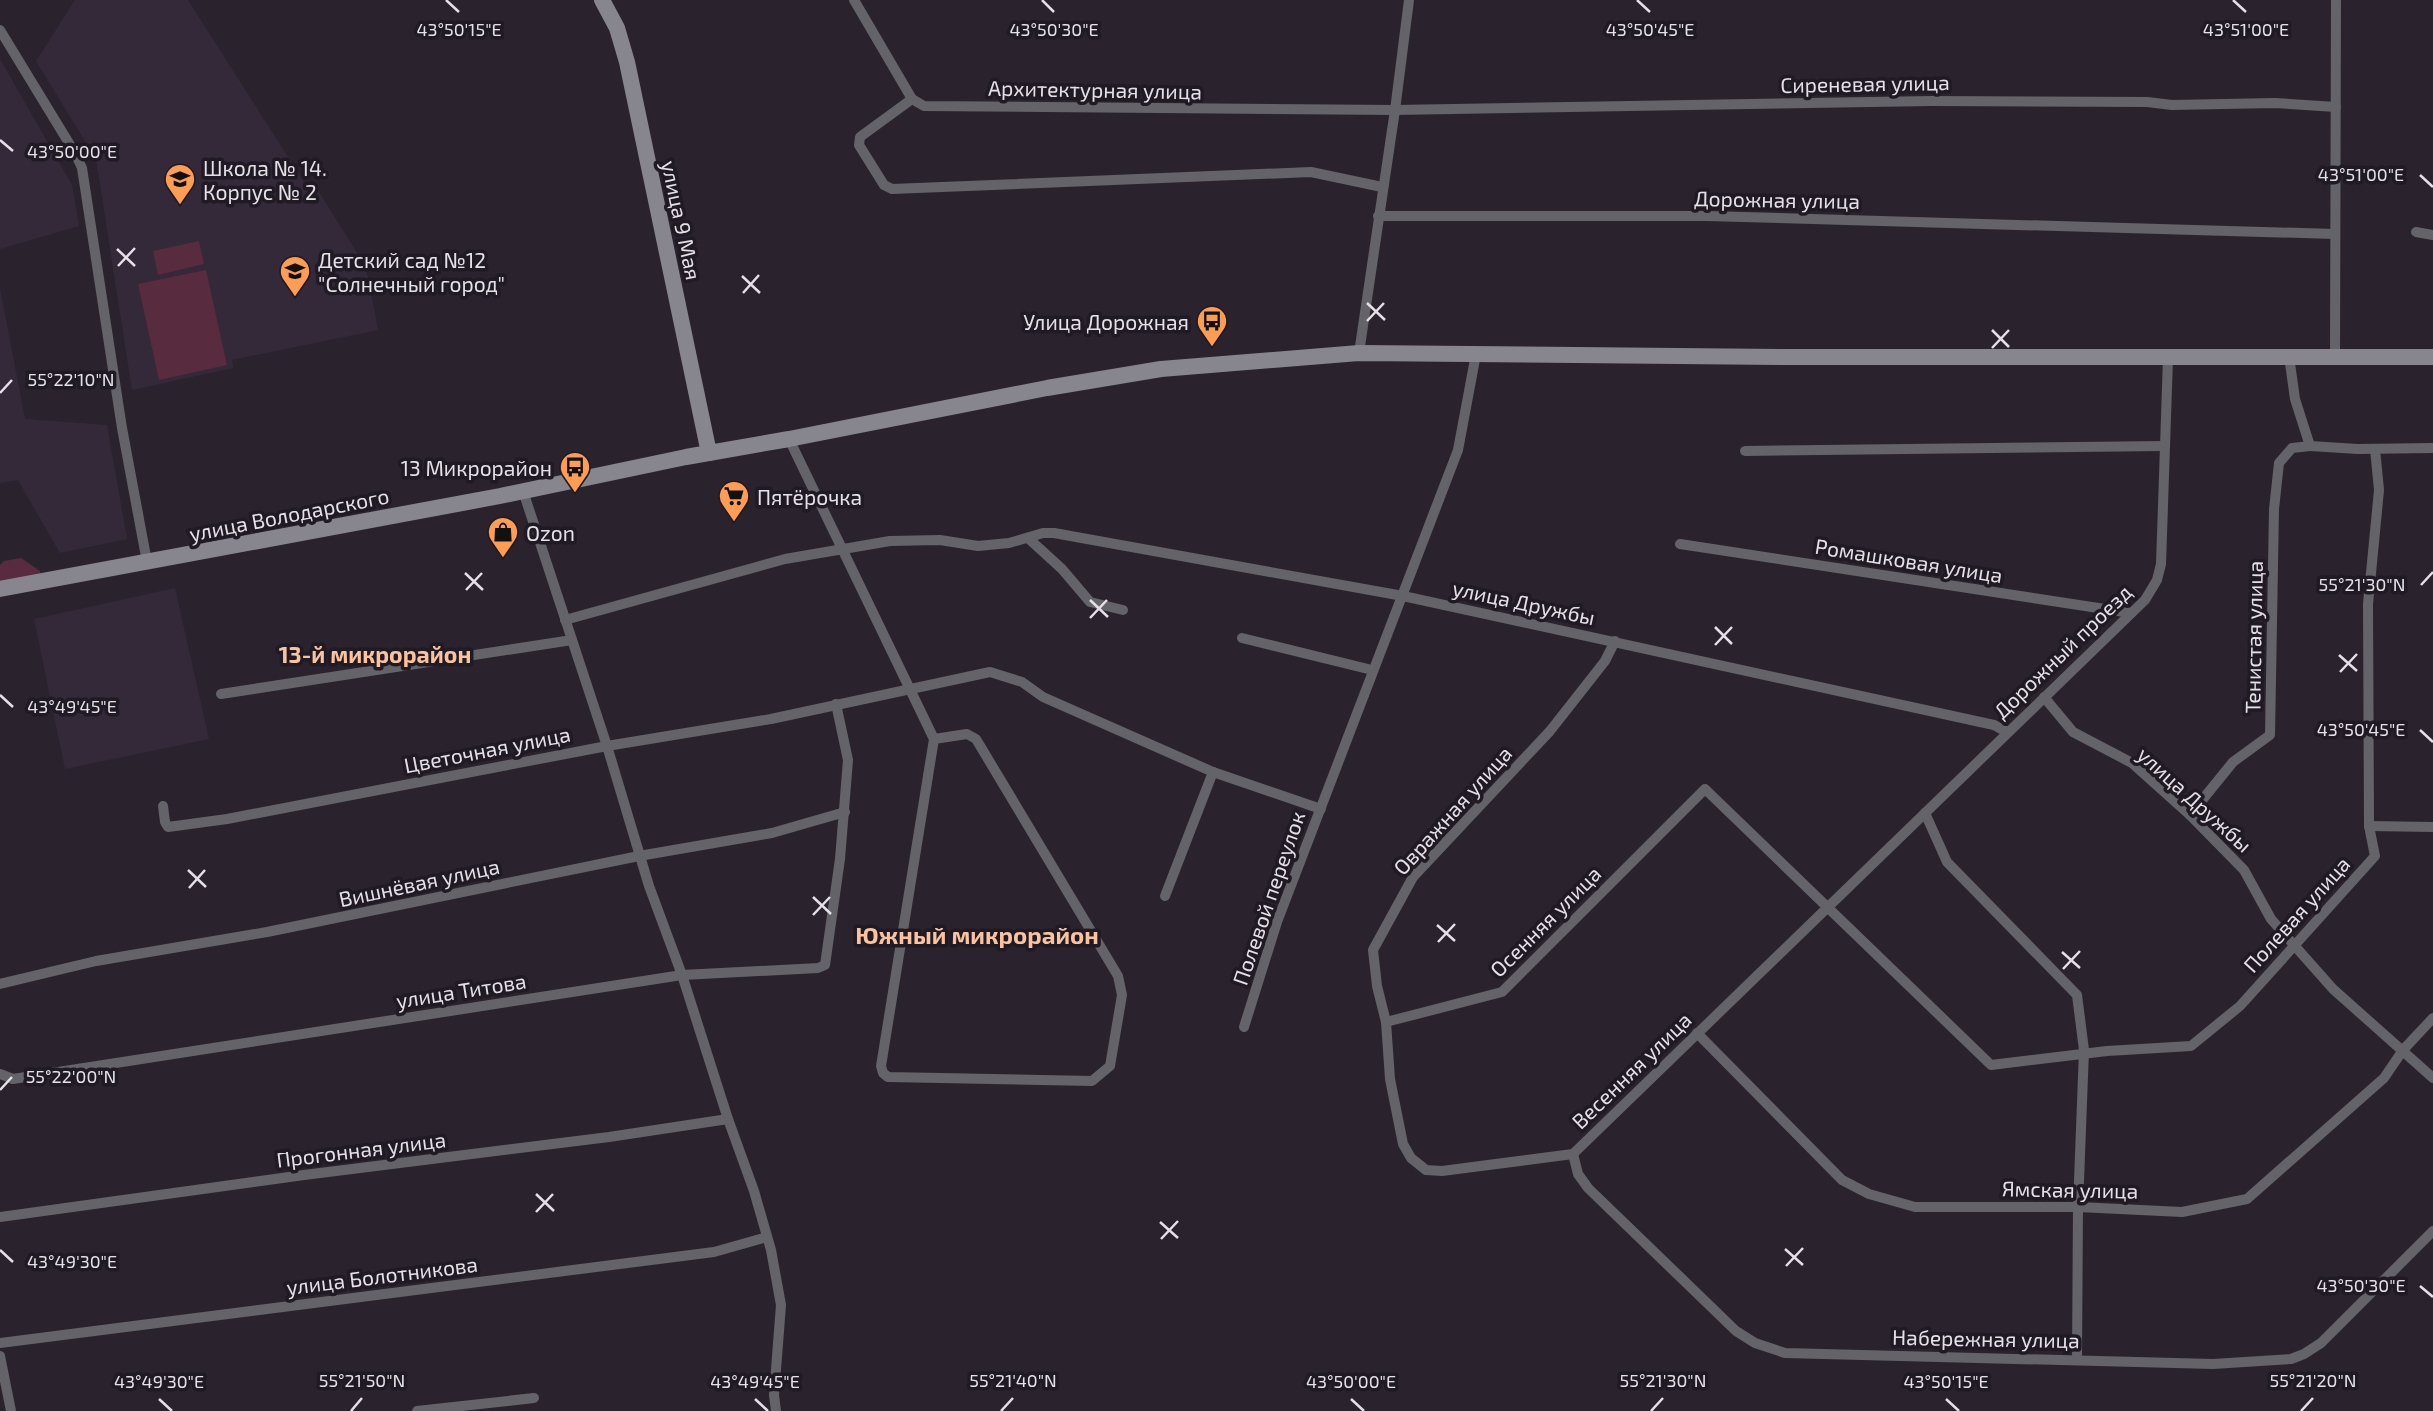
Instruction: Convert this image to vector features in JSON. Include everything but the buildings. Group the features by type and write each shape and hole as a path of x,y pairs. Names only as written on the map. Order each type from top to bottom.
{"main road":[{"name":"улица 9 Мая","path":"602,0 617,28 627,62 709,453"},
{"name":"улица Володарского","path":"0,589 523,491 1046,388 1161,369 1359,353 2433,357"}],"street":[{"path":"854,0 912,99 860,137 859,145 884,185 892,189 1311,172 1382,187"},
{"path":"1359,353 1409,0"},
{"path":"2335,355 2336,0"},
{"path":"0,30 82,168 122,428 147,562"},
{"name":"Архитектурная улица","path":"912,99 924,106 937,107 1395,110"},
{"name":"Сиреневая улица","path":"1395,110 1932,101 2147,102 2172,105 2275,103 2336,107"},
{"name":"Дорожная улица","path":"1378,216 1706,216 2335,234"},
{"path":"2416,232 2433,235"},
{"path":"1321,809 1458,450 1476,354"},
{"path":"2289,356 2295,399 2310,446 2433,448"},
{"name":"Дорожный проезд","path":"1828,907 2145,600 2157,580 2161,565 2168,358"},
{"path":"789,439 934,739 881,1066 883,1073 888,1077 1093,1081 1110,1066 1122,995 1118,976 976,739 967,734 934,739"},
{"path":"1745,451 2165,446"},
{"name":"Тенистая улица","path":"2189,816 2233,762 2270,735 2274,509 2279,463 2292,448 2310,446"},
{"name":"Полевая улица","path":"2084,1052 2191,1046 2240,1006 2375,856 2369,825 2368,604 2379,490 2375,449"},
{"path":"523,491 607,746 639,856 682,975 767,1237 781,1305 774,1395 776,1411"},
{"name":"улица Дружбы","path":"565,620 785,559 890,541 940,540 978,545 1009,543 1043,533 1054,533 1403,597 1615,641 1994,725 2007,732"},
{"path":"1028,538 1062,569 1090,601 1123,610"},
{"name":"Ромашковая улица","path":"1680,544 2131,613"},
{"path":"1241,638 1372,670"},
{"path":"221,694 572,640"},
{"name":"Овражная улица","path":"1426,1170 1411,1158 1403,1144 1390,1079 1386,1022 1377,986 1373,950 1413,877 1550,731 1605,661 1615,641"},
{"name":"Полевой переулок","path":"836,704 990,672 1022,682 1043,697 1213,772 1321,809 1277,922 1244,1027"},
{"name":"улица Дружбы","path":"2044,697 2073,732 2132,763 2189,816 2244,870 2272,919 2333,989 2433,1078"},
{"path":"836,704 848,760 845,812"},
{"name":"Цветочная улица","path":"163,806 168,827 180,826 321,802 607,746 771,719 836,704"},
{"path":"1166,896 1213,772"},
{"name":"Осенняя улица","path":"1386,1022 1502,992 1703,791 1828,907"},
{"name":"Вишнёвая улица","path":"0,984 96,961 267,932 639,856 772,833 845,812"},
{"name":"улица Титова","path":"0,1074 13,1079 682,975 818,968 825,965 845,812"},
{"path":"1925,813 1947,862 2077,995 2084,1052 2078,1207 2077,1359"},
{"path":"2369,825 2433,827"},
{"path":"1828,907 1993,1065 2084,1052"},
{"name":"Весенняя улица","path":"1426,1170 1442,1171 1573,1154 1828,907"},
{"name":"Ямская улица","path":"1697,1033 1842,1180 1869,1194 1915,1207 2078,1207 2182,1212 2247,1199 2384,1078 2403,1050 2433,1018"},
{"name":"Прогонная улица","path":"0,1217 728,1119"},
{"name":"Набережная улица","path":"1573,1154 1578,1174 1588,1188 1736,1331 1755,1343 1785,1353 2077,1359 2164,1364 2291,1359 2305,1354 2320,1343 2433,1231"},
{"name":"улица Болотникова","path":"0,1343 714,1252 767,1237"},
{"path":"0,1356 10,1411"},
{"path":"417,1411 534,1398"}],"shaded area":[{"name":"Школа № 14. Корпус № 2","path":"75,0 188,0 311,193 319,192 366,267 378,330 232,360 233,368 132,390 96,159 36,61"},
{"path":"0,59 72,185 79,226 0,249"},
{"path":"199,241 204,264 158,275 153,251"},
{"path":"206,270 227,365 159,380 138,284"},
{"path":"0,288 25,419 107,425 127,539 60,553 18,480 0,483"},
{"path":"21,558 40,571 41,576 0,585 0,565 4,561"},
{"path":"175,588 209,739 65,769 34,619"}],"place":[{"name":"Школа № 14. Корпус № 2","path":"180,206"},
{"name":"Детский сад №12 \"Солнечный город\"","path":"295,298"},
{"name":"Улица Дорожная","path":"1212,348"},
{"name":"13 Микрорайон","path":"575,494"},
{"name":"Пятёрочка","path":"734,523"},
{"name":"Ozon","path":"503,559"}],"district":[{"name":"13-й микрорайон","path":"375,654"},
{"name":"Южный микрорайон","path":"977,934"}]}
